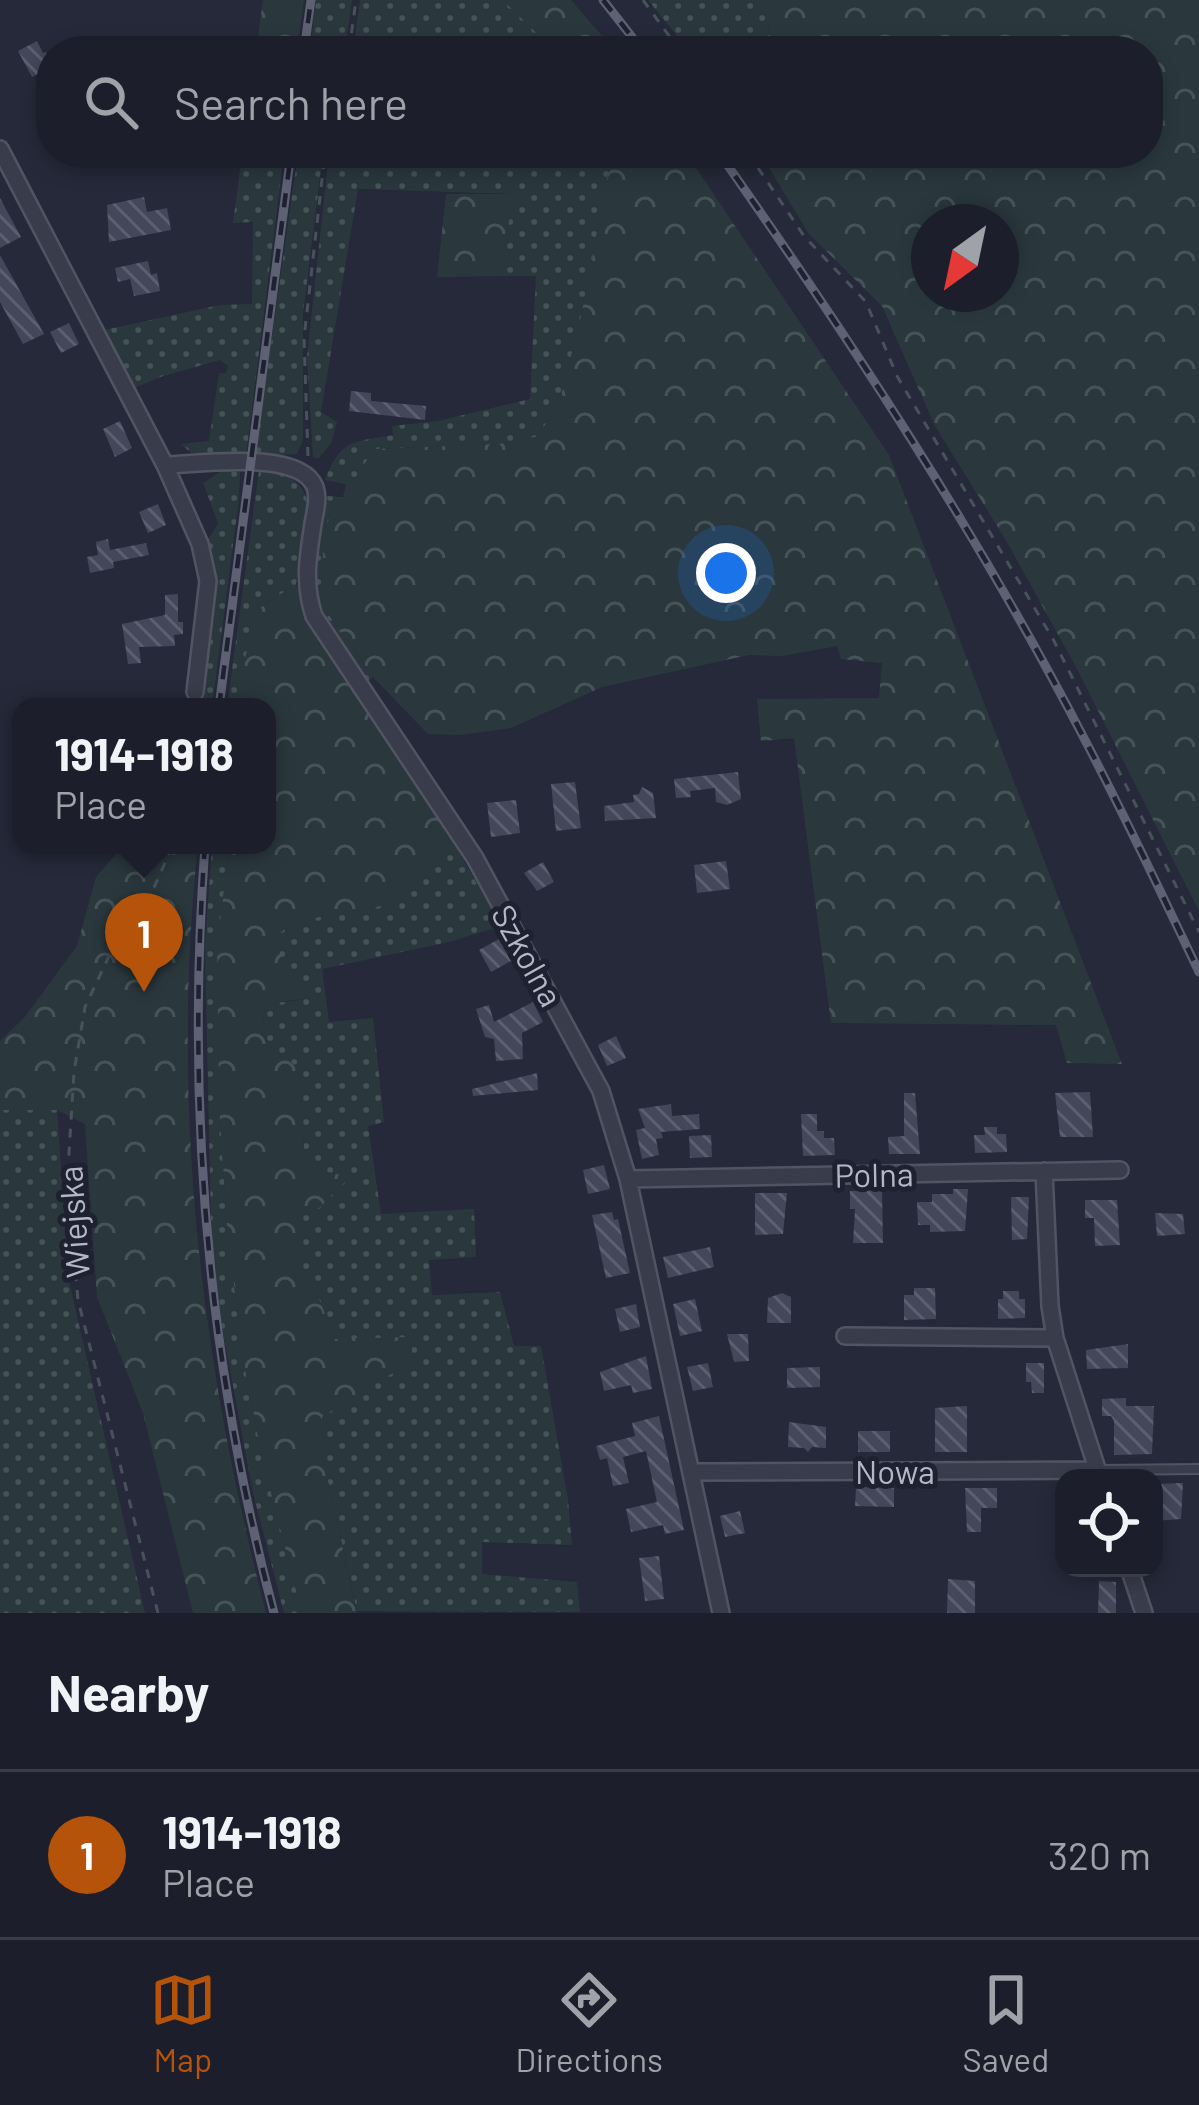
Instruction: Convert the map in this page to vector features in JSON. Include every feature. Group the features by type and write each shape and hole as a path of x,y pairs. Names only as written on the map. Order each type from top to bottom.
{"street":[{"path":"0,149 166,465 207,565 195,692"},
{"path":"166,465 271,463 305,473"},
{"name":"Szkolna","path":"305,473 317,500 306,572 314,616 475,858 602,1091 628,1179 721,1613"},
{"name":"Polna","path":"628,1179 1120,1170"},
{"path":"1044,1171 1055,1338 1097,1469"},
{"path":"844,1336 1055,1338"},
{"name":"Nowa","path":"693,1472 1055,1474"},
{"path":"1132,1577 1144,1613"}],"lane":[{"path":"1163,1470 1199,1468"}],"path":[{"path":"351,36 356,0"},
{"path":"644,0 669,36"},
{"path":"305,473 304,338 323,168"},
{"path":"758,168 804,236 866,302 897,376 1053,639 1199,932"},
{"name":"Wiejska","path":"158,1613 78,1300 67,1185 74,1072 85,1007 169,854"}],"green space":[{"path":"263,0 304,0 299,36 258,36"},
{"path":"316,0 352,0 347,36 312,36"},
{"path":"360,0 503,0 540,36 355,36"},
{"path":"503,0 571,0 602,36 540,36"},
{"path":"648,0 765,0 770,7 768,36 677,36"},
{"path":"765,0 1199,0 1199,911 1077,669 1007,542 935,426 882,306 809,234 769,168 1163,168 1163,36 768,36 770,7"},
{"path":"240,168 282,168 246,456 219,458 203,456 181,444 209,441 219,373 226,373 228,366 220,360 134,388 104,330 220,305 252,304 253,222 233,223"},
{"path":"296,168 321,168 303,314 303,440 297,454 255,456"},
{"path":"327,168 609,168 558,408 536,437 499,444 375,449 361,473 329,615 373,677 369,681 334,631 318,594 326,496 343,497 346,484 325,480 343,450 393,435 392,426 438,421 530,399 536,276 499,276 514,194 358,189 321,412 337,422 331,443 318,459 313,457 307,357"},
{"path":"609,168 696,168 889,455 1122,1064 1067,1063 1056,1025 831,1023 794,738 761,741 757,699 879,698 882,663 841,659 837,646 782,656 749,655 602,687 511,728 460,735 428,734 373,677 329,615 325,526 374,449 499,444 536,437 558,408"},
{"path":"446,194 514,194 499,276 437,277"},
{"path":"223,470 240,472 213,698 201,698 213,583 208,540 218,523 203,483"},
{"path":"259,470 282,474 297,483 308,510 296,584 254,612 240,698 228,698"},
{"path":"296,584 316,632 452,840 396,903 297,921 272,938 302,999 265,1004 262,1035 279,1055 300,1068 304,1152 323,1171 350,1177 320,1207 302,1216 296,1266 321,1303 334,1339 409,1337 414,1360 322,1417 323,1459 357,1613 302,1613 262,1457 228,1239 219,1104 217,946 229,854 276,854 276,698 238,698 254,612"},
{"path":"452,840 501,926 322,969 329,1022 373,1018 384,1122 368,1126 381,1214 474,1209 476,1257 429,1260 432,1295 500,1292 514,1346 541,1346 572,1545 482,1542 482,1574 577,1582 580,1612 357,1611 323,1459 322,1417 350,1398 369,1340 334,1339 321,1303 296,1266 302,1216 320,1207 323,1171 304,1152 300,1068 279,1055 262,1035 265,1004 301,1000 272,938 297,921 396,903"},
{"path":"116,854 197,854 188,1039 197,1232 224,1424 266,1613 193,1613 143,1413 97,1297 85,1124 57,1110 0,1110 0,1041 24,1018 77,946 96,877"},
{"path":"211,854 229,854 217,946 219,1104 228,1239 262,1457 302,1613 284,1613 253,1493 212,1273 205,946"},
{"path":"0,1110 57,1110 69,1281 145,1613 0,1613"}],"building":[{"path":"36,42 36,75 32,77 18,51"},
{"path":"144,197 147,212 167,208 171,230 109,242 107,205"},
{"path":"0,198 21,237 0,248"},
{"path":"0,255 44,334 23,344 0,302"},
{"path":"148,261 151,275 157,273 160,291 134,296 130,279 118,282 115,268"},
{"path":"69,323 79,344 61,353 50,332"},
{"path":"351,391 371,393 371,401 426,406 425,420 349,411"},
{"path":"120,421 132,448 115,457 103,429"},
{"path":"158,504 166,525 148,533 139,512"},
{"path":"108,539 110,550 146,543 149,555 113,562 114,568 90,573 87,557 98,555 96,542"},
{"path":"178,594 183,634 174,635 175,646 139,647 141,663 128,664 122,624 165,615 165,595"},
{"path":"738,772 741,799 727,805 716,802 715,788 676,798 674,779"},
{"path":"575,782 581,828 556,831 551,784"},
{"path":"642,787 653,793 656,818 605,821 604,806 634,802 633,795"},
{"path":"516,800 520,833 491,837 487,803"},
{"path":"726,861 730,889 697,893 694,865"},
{"path":"543,862 554,882 537,891 524,873"},
{"path":"499,939 511,961 491,972 479,950"},
{"path":"533,1002 543,1022 522,1033 523,1059 496,1061 494,1039 485,1037 476,1009 489,1005 494,1022"},
{"path":"616,1036 626,1058 607,1066 598,1045"},
{"path":"537,1073 538,1090 473,1096 472,1089"},
{"path":"1090,1092 1093,1137 1060,1137 1055,1093"},
{"path":"904,1093 915,1093 920,1154 889,1154 888,1137 904,1136"},
{"path":"671,1104 672,1116 699,1114 700,1129 661,1132 663,1138 656,1139 659,1155 642,1159 636,1130 645,1128 638,1109"},
{"path":"801,1114 817,1114 817,1131 824,1131 824,1138 834,1138 835,1155 803,1156"},
{"path":"984,1127 997,1127 997,1134 1006,1134 1007,1152 975,1153 974,1135 985,1135"},
{"path":"711,1135 712,1157 690,1158 689,1136"},
{"path":"604,1165 610,1189 588,1194 583,1170"},
{"path":"953,1189 968,1189 965,1231 930,1232 930,1225 918,1225 917,1202 932,1202 932,1194 953,1194"},
{"path":"882,1190 883,1243 853,1243 855,1209 850,1209 850,1191"},
{"path":"755,1193 787,1193 783,1234 755,1235"},
{"path":"1011,1197 1029,1197 1027,1239 1012,1240"},
{"path":"1085,1200 1117,1200 1120,1245 1095,1246 1094,1218 1085,1218"},
{"path":"612,1212 614,1220 618,1219 630,1273 606,1278 592,1215"},
{"path":"1155,1213 1183,1214 1185,1234 1157,1236"},
{"path":"710,1247 714,1267 668,1278 663,1257"},
{"path":"914,1288 935,1288 936,1319 904,1320 904,1295 914,1295"},
{"path":"1003,1291 1019,1291 1019,1299 1025,1299 1025,1318 998,1319"},
{"path":"782,1293 791,1297 791,1323 767,1323 768,1298"},
{"path":"695,1299 702,1331 680,1336 673,1304"},
{"path":"636,1304 640,1327 620,1332 615,1309"},
{"path":"727,1334 748,1334 749,1361 734,1362"},
{"path":"1128,1344 1128,1368 1087,1369 1086,1350"},
{"path":"646,1356 652,1389 633,1393 631,1385 604,1391 600,1372"},
{"path":"708,1363 713,1387 693,1391 687,1367"},
{"path":"1026,1363 1044,1363 1044,1393 1032,1393 1031,1382 1026,1382"},
{"path":"820,1367 820,1387 787,1388 787,1368"},
{"path":"1126,1398 1126,1406 1154,1406 1152,1454 1114,1455 1114,1421 1102,1416 1102,1399"},
{"path":"967,1406 967,1452 935,1452 935,1408"},
{"path":"659,1416 684,1530 665,1534 663,1525 631,1532 626,1509 657,1502 646,1451 623,1457 629,1483 613,1486 607,1458 600,1460 596,1446 635,1436 632,1423"},
{"path":"789,1422 826,1427 826,1448 812,1447 808,1452 788,1447"},
{"path":"858,1431 890,1431 890,1452 858,1452"},
{"path":"1183,1483 1181,1519 1163,1520 1163,1484"},
{"path":"856,1487 894,1488 894,1507 855,1506"},
{"path":"965,1488 997,1488 997,1508 981,1508 981,1532 967,1532"},
{"path":"740,1511 745,1533 725,1537 720,1516"},
{"path":"659,1556 664,1599 645,1601 639,1558"},
{"path":"948,1579 975,1581 975,1613 947,1613"},
{"path":"1099,1581 1116,1582 1116,1613 1098,1613"}],"railway":[{"path":"306,36 311,0"},
{"path":"603,0 631,36"},
{"path":"220,698 289,168"},
{"path":"729,168 866,368 1003,590 1101,771 1199,972"},
{"path":"205,854 198,1039 207,1232 232,1424 274,1613"}],"place":[{"name":"1914-1918","path":"144,992"}]}
